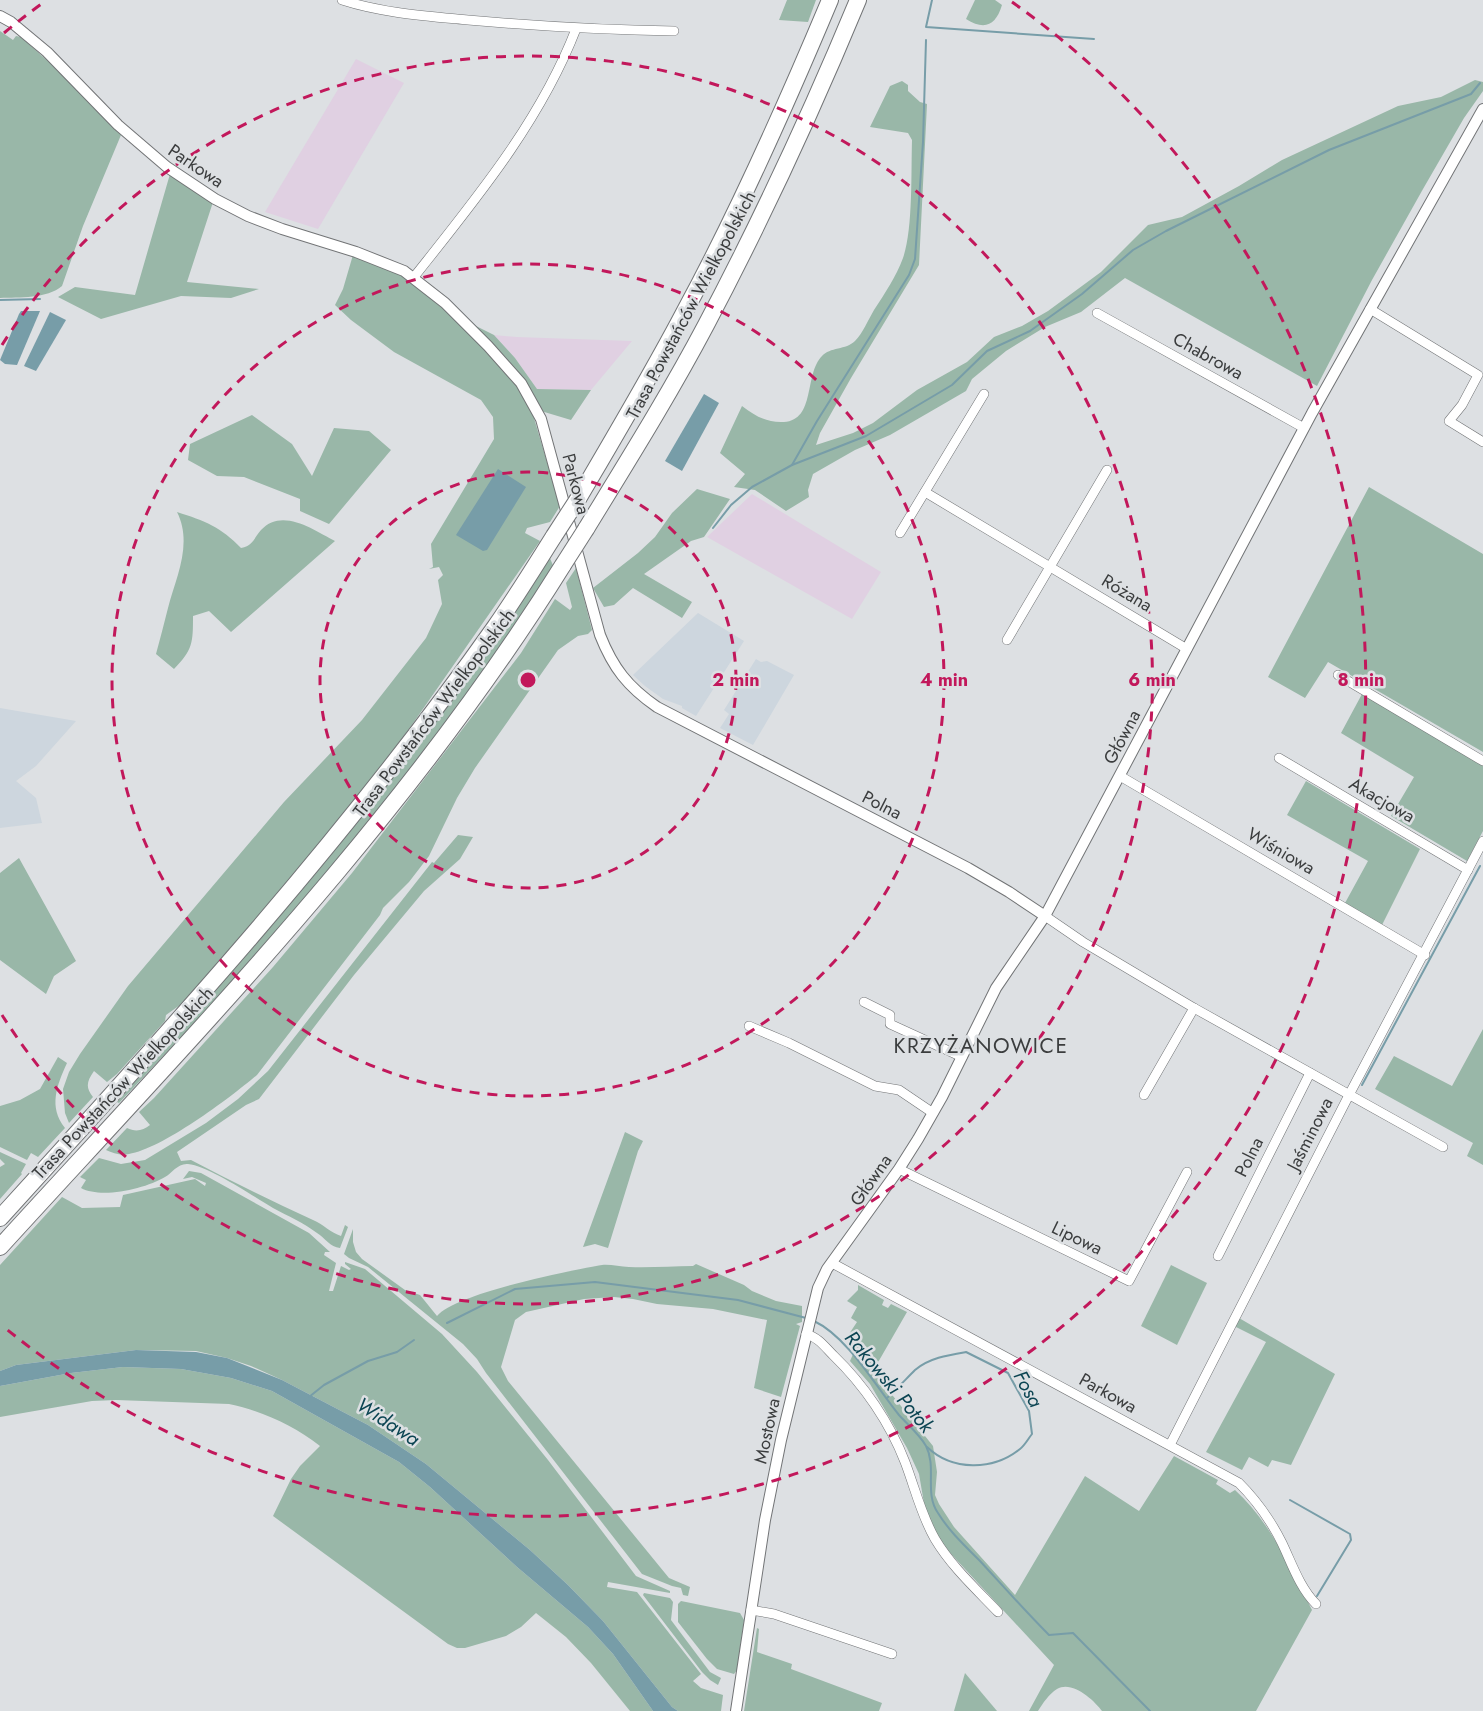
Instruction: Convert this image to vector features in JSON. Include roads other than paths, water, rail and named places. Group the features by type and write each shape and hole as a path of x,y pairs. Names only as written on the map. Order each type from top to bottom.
{"highway":[{"name":"Trasa Powstańców Wielkopolskich","path":"0,1218 236,954 363,802 496,626 578,500 665,347 729,225 799,75 830,0"},
{"name":"Trasa Powstańców Wielkopolskich","path":"0,1247 253,970 379,821 477,695 522,630 657,412 706,326 765,209 821,89 858,0"}],"street":[{"path":"342,0 424,16 576,29 674,31"},
{"name":"Parkowa","path":"0,16 11,22 47,52 142,148 214,199 248,216 369,257 414,277 445,303 521,383 535,406 546,435 591,604"},
{"path":"414,277 478,196 521,134 562,64 576,29"},
{"name":"Główna","path":"832,1263 898,1169 933,1113 996,988 1045,916 1304,428 1483,109"},
{"path":"1370,309 1478,375 1462,405 1449,421 1483,442"},
{"name":"Chabrowa","path":"1097,313 1304,428"},
{"path":"900,533 984,394"},
{"path":"1006,640 1107,470"},
{"name":"Różana","path":"925,492 1187,649"},
{"name":"Polna","path":"591,604 605,647 614,665 631,687 657,707 968,868 1009,891 1083,942 1194,1008 1443,1147"},
{"path":"1338,675 1483,761"},
{"name":"Akacjowa","path":"1279,758 1468,870"},
{"name":"Wiśniowa","path":"1120,776 1425,955"},
{"name":"Jaśminowa","path":"1170,1445 1349,1095 1425,955 1483,841"},
{"path":"864,1002 890,1015 891,1024 962,1056"},
{"path":"1144,1095 1194,1008"},
{"path":"749,1026 789,1043 875,1086 883,1089 899,1089 933,1113"},
{"name":"Polna","path":"1218,1256 1310,1073"},
{"name":"Lipowa","path":"898,1169 1129,1281 1187,1172"},
{"name":"Parkowa","path":"832,1263 1239,1483 1257,1501 1281,1541 1297,1576 1316,1604"},
{"name":"Mostowa","path":"736,1711 781,1440 812,1307 818,1288 832,1263"},
{"path":"807,1330 847,1368 865,1390 890,1430 905,1461 918,1501 937,1542 950,1560 998,1612"},
{"path":"751,1610 774,1614 892,1654"}],"water":[{"path":"21,311 40,311 17,365 5,364 0,360"},
{"path":"50,312 66,320 36,371 24,366"},
{"path":"704,394 719,403 682,471 665,461"},
{"path":"498,469 526,487 487,550 483,551 456,535"},
{"path":"136,1350 196,1352 227,1358 282,1380 368,1425 426,1464 530,1550 568,1585 603,1621 672,1707 678,1711 653,1711 613,1654 588,1627 399,1462 272,1391 231,1378 181,1369 123,1367 71,1373 0,1386 0,1371 16,1365"}],"waterway":[{"path":"932,0 926,27 1094,39"},
{"path":"792,465 909,275 915,259 923,142 926,40"},
{"path":"713,528 731,505 752,487 792,465 866,436 952,385 987,351 1030,331 1082,294 1133,250 1166,231 1329,150 1471,94 1480,83"},
{"path":"0,300 40,299"},
{"path":"1362,1085 1480,866"},
{"name":"Rakowski Potok","path":"447,1323 515,1289 595,1282 738,1300 806,1318"},
{"name":"Rakowski Potok","path":"814,1321 826,1328 850,1350 899,1415 926,1446 931,1463 931,1489 934,1505 952,1532 1049,1635 1073,1633 1150,1711"},
{"name":"Rakowski Potok","path":"309,1397 324,1385 368,1361 397,1352 414,1340"},
{"name":"Fosa","path":"887,1398 920,1366 952,1354 966,1352 1008,1373 1029,1411 1032,1434 1022,1447 998,1461 973,1465 948,1461 927,1447"},
{"path":"1290,1500 1350,1534 1351,1540 1317,1596"}],"district":[{"name":"KRZYŻANOWICE","path":"981,1046"}],"water label":[{"name":"Widawa","path":"388,1422"}]}
